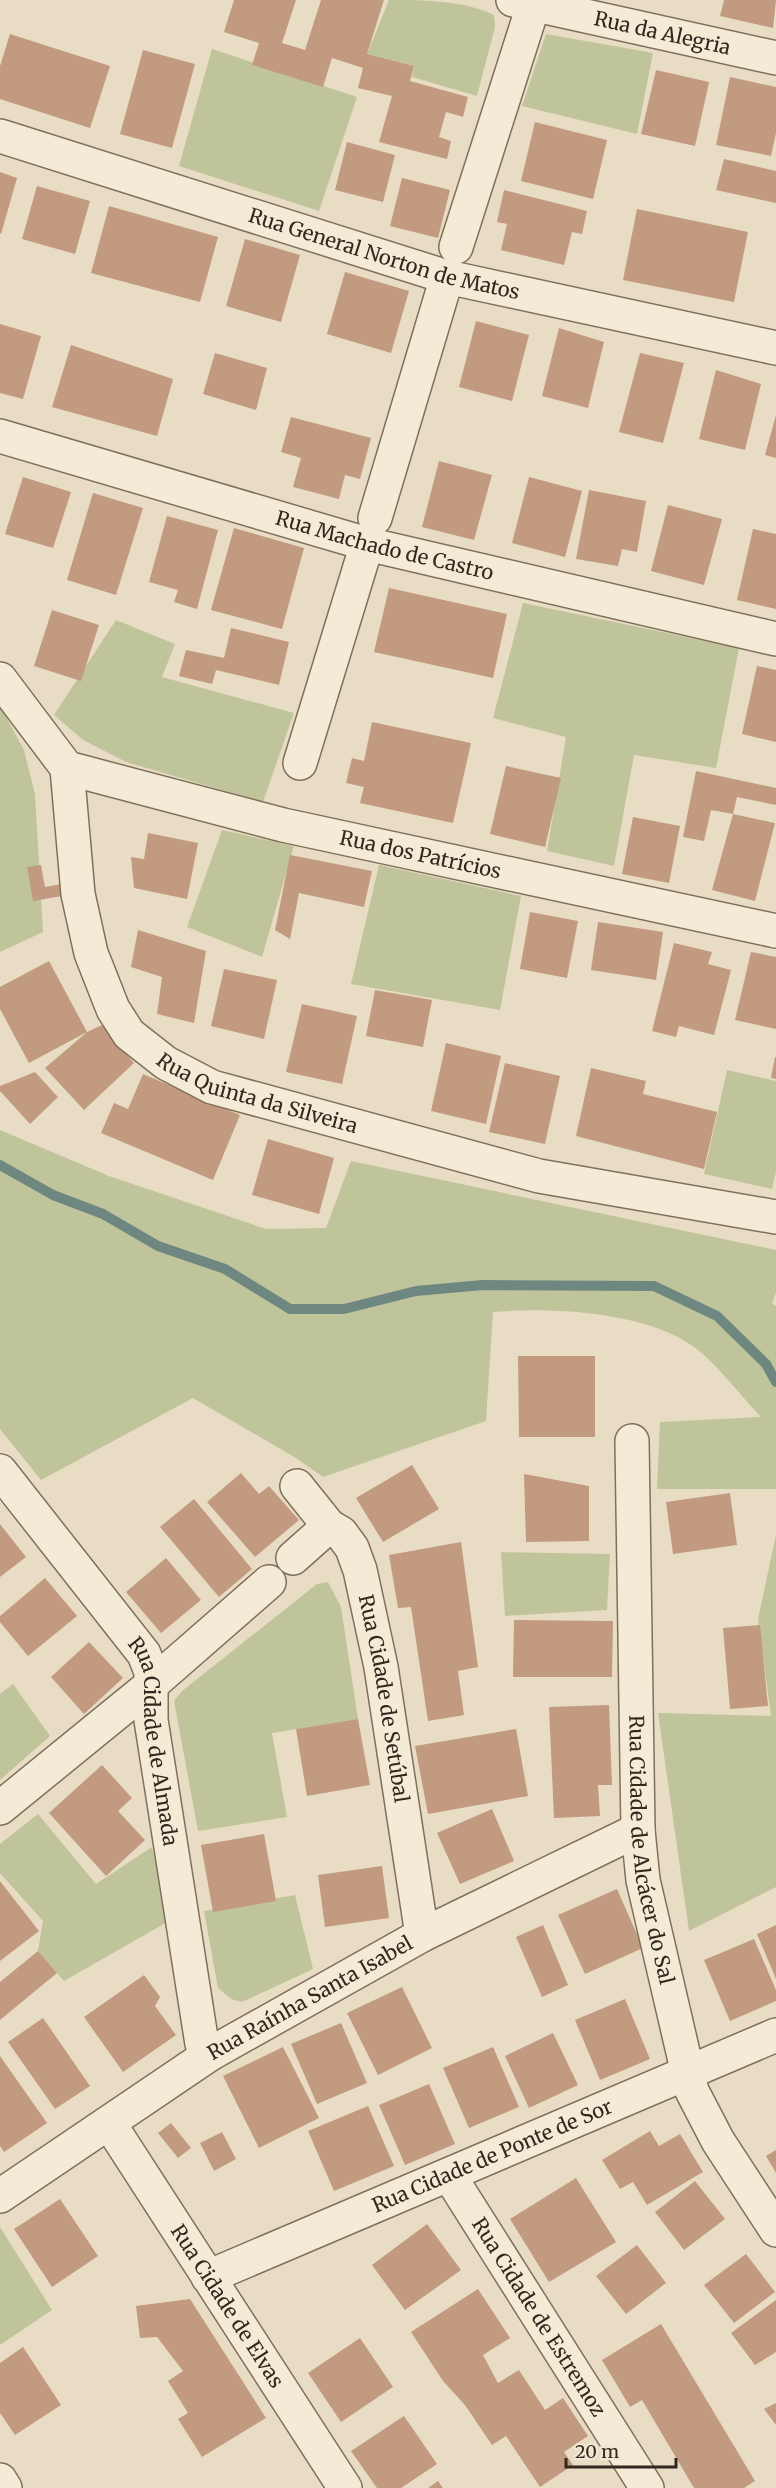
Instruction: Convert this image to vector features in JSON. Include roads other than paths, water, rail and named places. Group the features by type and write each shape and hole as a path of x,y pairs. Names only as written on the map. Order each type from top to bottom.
{"street":[{"name":"Rua da Alegria","path":"527,2 776,58"},
{"path":"300,763 452,262 527,2"},
{"name":"Rua General Norton de Matos","path":"0,136 452,262 776,348"},
{"name":"Rua Machado de Castro","path":"0,436 371,531 776,639"},
{"path":"0,679 67,768"},
{"name":"Rua dos Patrícios","path":"67,768 283,825 776,931"},
{"name":"Rua Quinta da Silveira","path":"67,768 78,894 92,954 113,1009 129,1034 166,1064 212,1087 538,1176 776,1217"},
{"name":"Rua Cidade de Alcácer do Sal","path":"632,1441 638,1830 643,1880 692,2091 718,2141 776,2230"},
{"name":"Rua Cidade de Almada","path":"0,1471 144,1654 151,1672 151,1720 202,2044 210,2054"},
{"name":"Rua Cidade de Setúbal","path":"297,1486 329,1526 341,1533 352,1548 366,1594 381,1667 422,1935"},
{"path":"293,1558 329,1526"},
{"path":"0,1808 151,1685 269,1582"},
{"name":"Rua Raínha Santa Isabel","path":"0,2196 210,2054 422,1935 638,1830"},
{"name":"Rua Cidade de Ponte de Sor","path":"208,2277 776,2035"},
{"name":"Rua Cidade de Elvas","path":"109,2123 345,2488"},
{"name":"Rua Cidade de Estremoz","path":"449,2175 647,2488"},
{"path":"0,2480 5,2488"}],"waterway":[{"path":"0,1165 53,1195 103,1214 158,1246 225,1269 290,1309 344,1309 416,1291 483,1285 654,1286 717,1316 766,1364 776,1382"}]}
